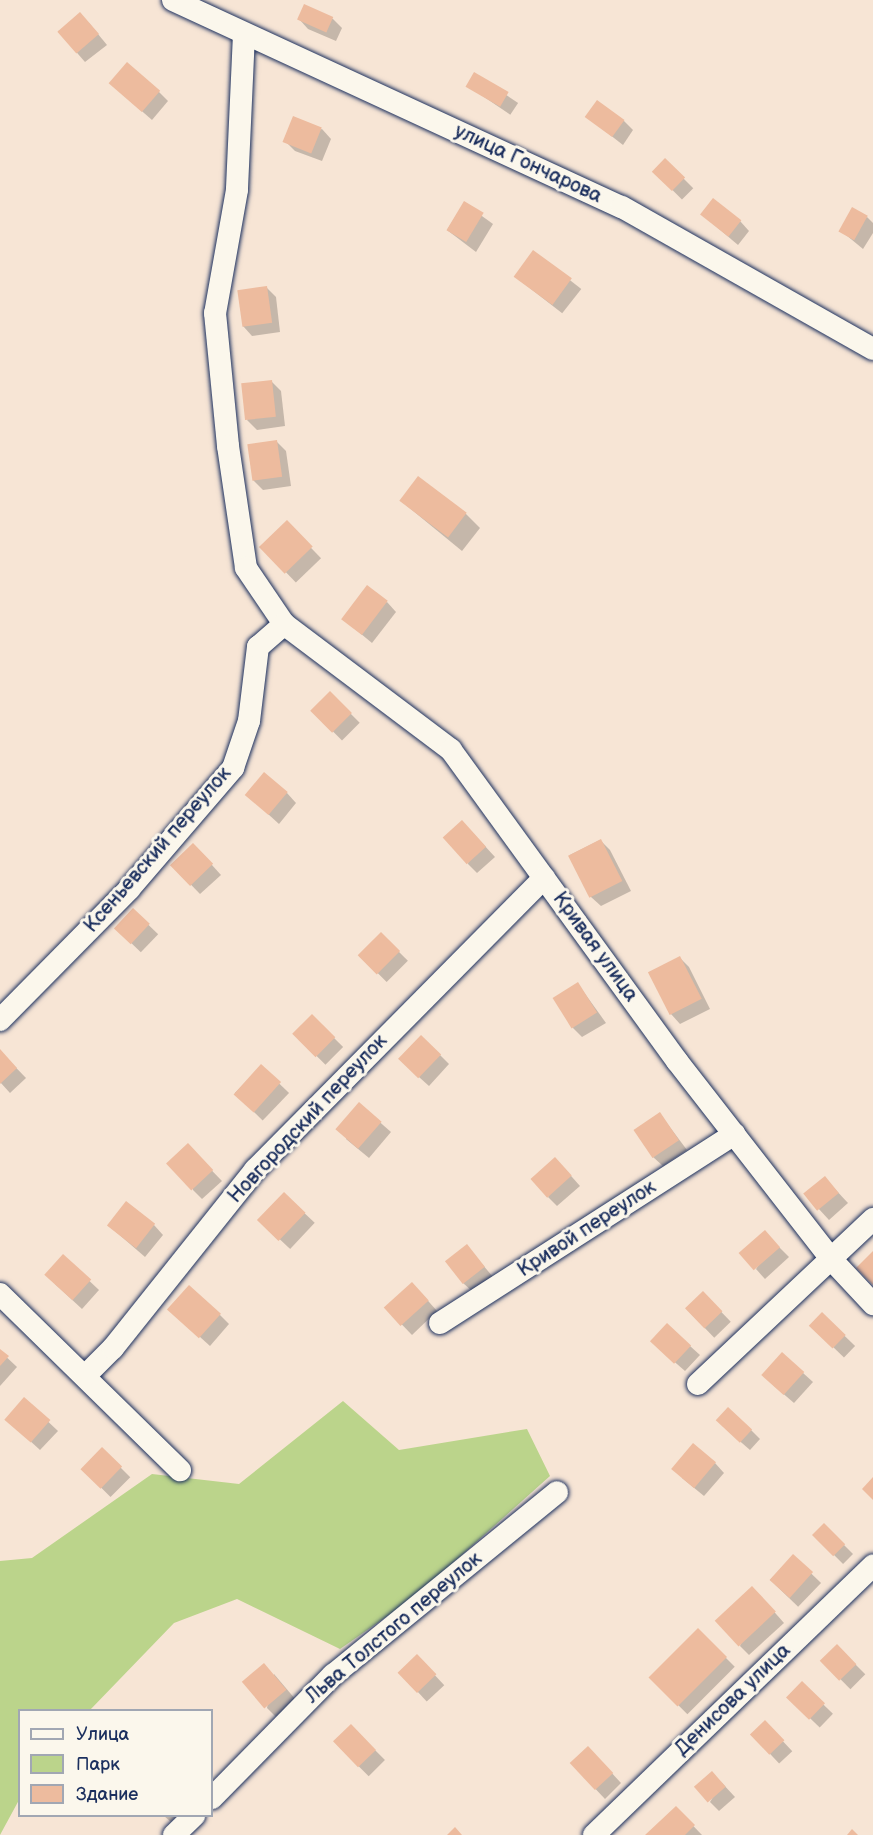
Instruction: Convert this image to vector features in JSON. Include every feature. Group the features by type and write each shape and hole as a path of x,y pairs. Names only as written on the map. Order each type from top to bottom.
{"street":[{"name":"улица Гончарова","path":"173,0 622,207 873,349"},
{"name":"Кривая улица","path":"244,34 237,190 215,313 228,446 246,568 284,624 451,750 734,1134 831,1259 873,1304"},
{"name":"Ксеньевский переулок","path":"0,1020 129,889 232,768 249,721 258,647 284,624"},
{"name":"Новгородский переулок","path":"87,1374 113,1347 255,1170 544,878"},
{"name":"Кривой переулок","path":"440,1323 734,1134"},
{"path":"698,1384 873,1219"},
{"path":"0,1294 87,1374 180,1470"},
{"name":"Льва Толстого переулок","path":"213,1797 333,1676 557,1492"},
{"name":"Денисова улица","path":"594,1835 873,1566"},
{"path":"174,1835 192,1817"}],"green space":[{"path":"343,1401 399,1450 527,1429 550,1476 416,1596 340,1649 237,1599 174,1623 91,1709 18,1709 18,1802 0,1835 0,1561 32,1558 152,1474 239,1484"}],"building":[{"path":"304,4 333,17 326,33 297,20"},
{"path":"80,12 99,34 76,54 57,32"},
{"path":"127,62 160,91 142,112 109,83"},
{"path":"474,72 509,92 500,107 466,87"},
{"path":"597,100 625,120 612,137 585,117"},
{"path":"293,116 322,128 311,154 283,142"},
{"path":"665,158 685,177 672,191 652,172"},
{"path":"713,198 741,220 728,237 700,215"},
{"path":"464,201 484,213 466,242 446,230"},
{"path":"852,207 868,216 854,240 838,231"},
{"path":"533,250 572,278 552,305 514,277"},
{"path":"267,286 272,323 242,327 237,290"},
{"path":"272,380 276,417 245,420 241,383"},
{"path":"277,440 282,477 252,481 247,444"},
{"path":"418,476 467,513 448,537 399,501"},
{"path":"287,520 313,547 285,574 259,547"},
{"path":"367,585 388,601 362,635 341,619"},
{"path":"330,691 352,713 332,733 310,711"},
{"path":"264,772 288,792 268,815 245,795"},
{"path":"462,820 486,847 467,864 443,837"},
{"path":"601,839 622,881 589,898 568,856"},
{"path":"193,843 213,864 190,886 170,865"},
{"path":"133,908 150,924 131,944 114,928"},
{"path":"381,932 400,951 377,974 358,955"},
{"path":"680,956 702,999 670,1015 648,972"},
{"path":"578,982 597,1013 572,1028 553,998"},
{"path":"312,1014 335,1037 316,1057 292,1034"},
{"path":"421,1035 441,1054 418,1078 398,1059"},
{"path":"0,1049 17,1068 0,1084"},
{"path":"261,1064 281,1082 254,1113 234,1094"},
{"path":"359,1102 382,1122 358,1149 335,1129"},
{"path":"660,1112 679,1140 652,1158 633,1130"},
{"path":"188,1143 213,1170 191,1191 166,1163"},
{"path":"555,1157 572,1176 547,1198 530,1179"},
{"path":"825,1176 839,1193 817,1211 803,1194"},
{"path":"284,1192 306,1213 278,1241 257,1220"},
{"path":"126,1201 155,1224 136,1248 107,1225"},
{"path":"765,1230 780,1247 754,1270 739,1253"},
{"path":"467,1244 485,1267 463,1284 445,1261"},
{"path":"873,1251 873,1285 856,1268"},
{"path":"63,1254 91,1279 73,1300 44,1275"},
{"path":"412,1282 429,1301 400,1326 384,1307"},
{"path":"189,1285 221,1314 199,1338 167,1310"},
{"path":"703,1291 722,1311 704,1329 685,1308"},
{"path":"822,1312 846,1335 833,1349 809,1326"},
{"path":"667,1323 691,1346 674,1364 650,1341"},
{"path":"0,1349 9,1356 0,1366"},
{"path":"782,1352 804,1372 784,1395 761,1375"},
{"path":"24,1397 50,1420 31,1443 4,1420"},
{"path":"728,1407 752,1430 740,1443 716,1420"},
{"path":"693,1443 716,1462 694,1488 671,1469"},
{"path":"102,1447 122,1466 101,1489 80,1469"},
{"path":"873,1477 873,1500 862,1489"},
{"path":"824,1523 845,1544 833,1556 812,1535"},
{"path":"793,1554 813,1572 790,1598 770,1580"},
{"path":"752,1586 776,1612 739,1646 715,1621"},
{"path":"698,1628 727,1657 677,1706 649,1677"},
{"path":"837,1644 856,1664 839,1681 820,1661"},
{"path":"417,1654 436,1674 417,1693 398,1673"},
{"path":"264,1663 286,1690 264,1708 242,1682"},
{"path":"802,1681 825,1703 809,1720 786,1698"},
{"path":"765,1720 784,1740 769,1755 750,1735"},
{"path":"351,1724 376,1750 358,1767 333,1741"},
{"path":"588,1746 613,1773 595,1790 570,1763"},
{"path":"712,1771 726,1787 708,1803 694,1787"},
{"path":"676,1806 695,1825 685,1835 645,1835"},
{"path":"455,1827 462,1835 447,1835"},
{"path":"852,1829 858,1835 847,1835"}]}
